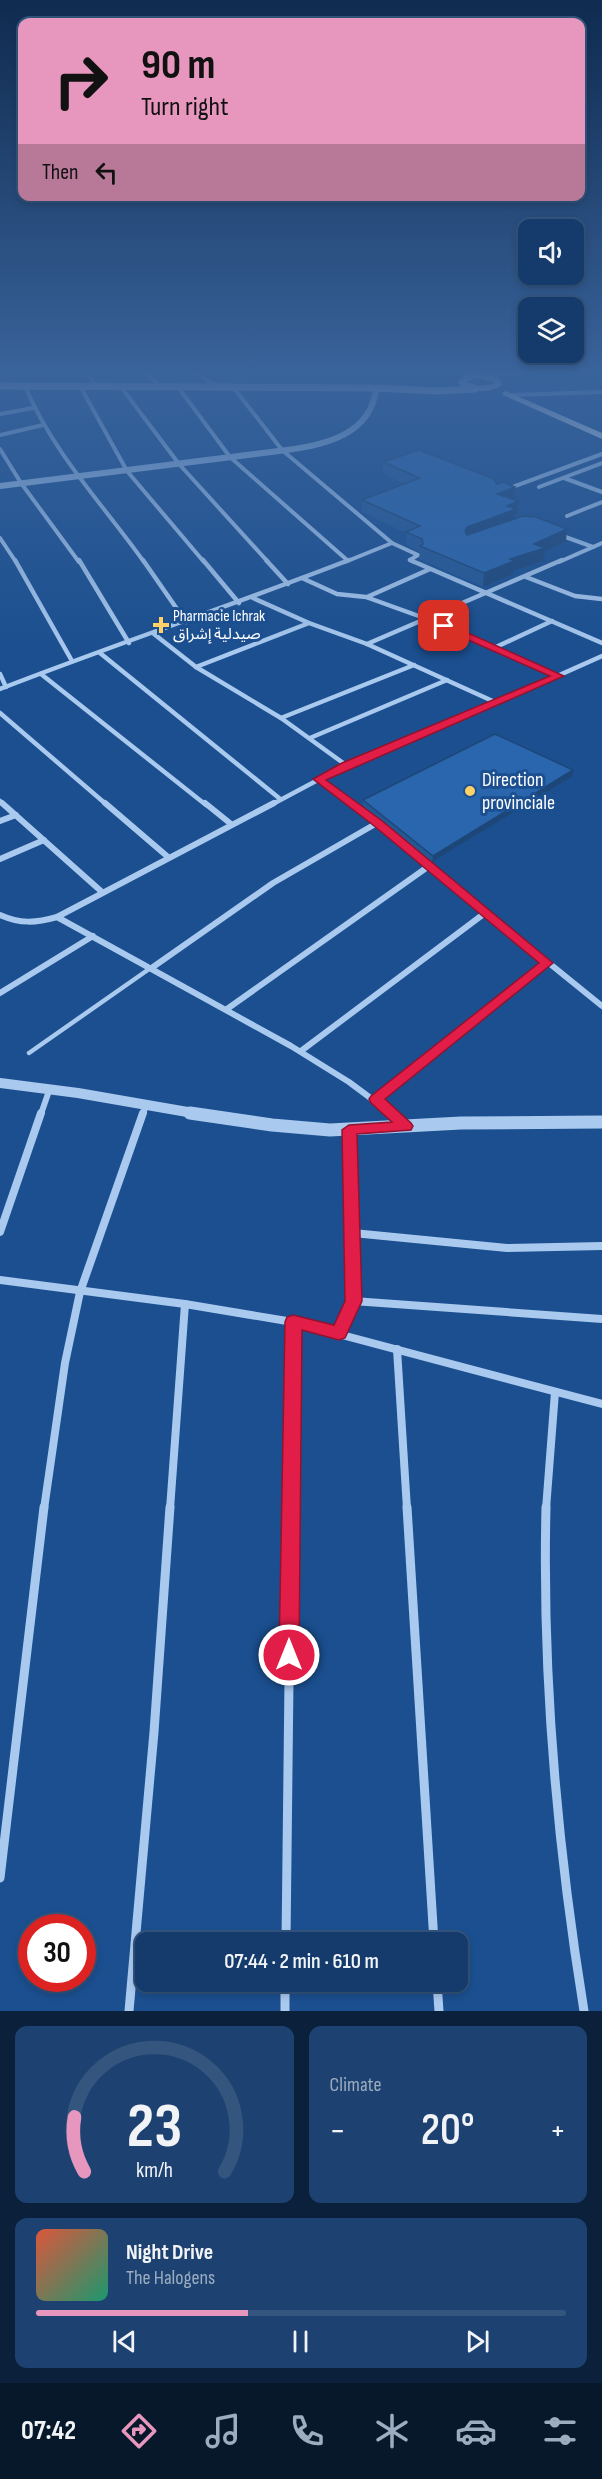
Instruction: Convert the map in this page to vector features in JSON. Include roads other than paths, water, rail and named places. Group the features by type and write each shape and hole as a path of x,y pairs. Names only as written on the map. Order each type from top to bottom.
{"street":[{"path":"9,464 73,551 129,643"},
{"path":"66,464 128,540 186,622"},
{"path":"123,464 239,603"},
{"path":"0,486 179,464 288,584"},
{"path":"238,464 347,560"},
{"path":"298,464 392,543 417,554 410,560 602,643"},
{"path":"497,492 575,464"},
{"path":"539,487 600,464"},
{"path":"564,477 602,492"},
{"path":"567,516 602,502"},
{"path":"555,533 593,547"},
{"path":"0,538 16,561 72,661"},
{"path":"0,674 3,688 72,661 253,598 392,543"},
{"path":"367,644 602,543"},
{"path":"366,597 430,569"},
{"path":"526,577 575,596 602,599"},
{"path":"302,578 337,594 366,597 427,619 559,676"},
{"path":"253,598 367,644 497,703"},
{"path":"496,647 552,621"},
{"path":"196,667 309,622"},
{"path":"154,634 196,667 281,718 346,765"},
{"path":"100,653 279,798"},
{"path":"0,915 30,924 57,917 279,798 346,765 497,703 602,656"},
{"path":"281,718 414,665"},
{"path":"41,674 231,824"},
{"path":"310,738 447,680"},
{"path":"0,713 168,857"},
{"path":"319,779 377,823 602,1006"},
{"path":"0,801 102,892"},
{"path":"0,821 16,815"},
{"path":"153,967 273,883 377,823"},
{"path":"0,859 44,840"},
{"path":"227,1009 429,866"},
{"path":"301,1051 485,913"},
{"path":"57,917 153,967 301,1051 376,1099 405,1126"},
{"path":"0,993 93,936"},
{"path":"376,1099 547,963"},
{"path":"0,1083 50,1088 268,1126 349,1130 460,1123 602,1122"},
{"path":"0,1232 50,1088"},
{"path":"0,1878 46,1488 65,1363 80,1292 146,1105"},
{"path":"339,1333 353,1301 349,1130"},
{"path":"353,1233 507,1248 602,1246"},
{"path":"0,1280 185,1304 293,1322 602,1404"},
{"path":"353,1301 602,1319"},
{"path":"129,2011 154,1731 185,1304"},
{"path":"286,1932 293,1322"},
{"path":"397,1349 433,1932"},
{"path":"555,1392 546,1486 546,1633 556,1808 571,1932 584,2011"},
{"path":"285,1992 285,2011"},
{"path":"438,1992 439,2011"}],"lane":[{"path":"29,1053 153,967"}],"place":[{"name":"Pharmacie Ichrak صيدلية إشراق","path":"161,625"},
{"name":"Direction provinciale","path":"470,791"}]}
